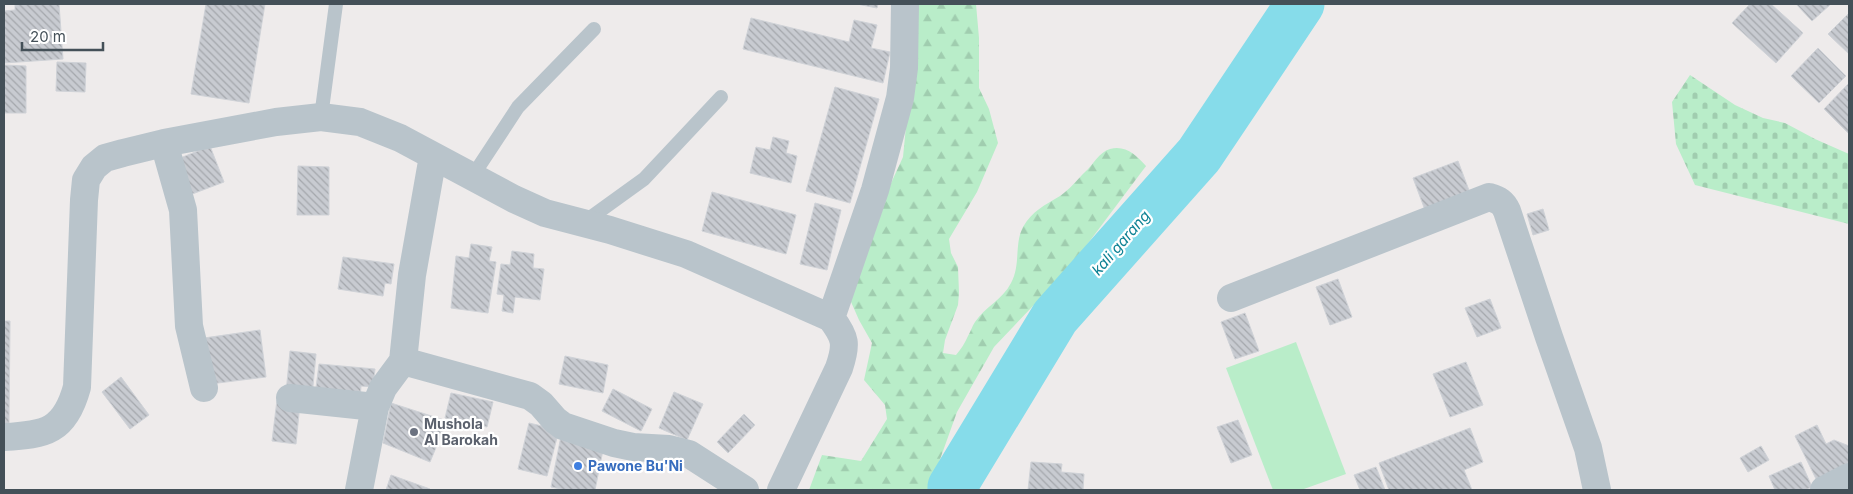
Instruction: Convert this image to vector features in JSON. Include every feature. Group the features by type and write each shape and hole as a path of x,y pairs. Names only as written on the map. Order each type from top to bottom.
{"street":[{"path":"831,318 875,190 900,98 905,49 905,4"},
{"path":"4,437 43,433 62,420 72,404 78,388 84,200 86,180 94,166 105,158 164,143 276,122 321,117 360,122 400,138 472,177 545,213 686,254 831,318 843,333 844,352 839,368 781,490"},
{"path":"164,143 183,210 189,326 204,388"},
{"path":"359,490 376,406 383,388 403,361 412,275 433,156"},
{"path":"1231,298 1489,197 1503,202 1588,448 1597,490"},
{"path":"403,361 530,396 563,426 614,443 633,447 669,449 689,454 727,486"},
{"path":"290,398 376,406"},
{"path":"1824,490 1849,478"}],"lane":[{"path":"321,117 336,4"},
{"path":"472,177 518,108 594,29"},
{"path":"583,223 644,178 721,98"}],"green space":[{"path":"912,4 976,4 979,38 979,88 989,109 998,143 977,192 949,239 951,253 958,267 959,293 958,305 945,340 943,353 956,355 979,317 1008,289 1016,269 1020,234 1027,221 1035,213 1067,191 1099,156 1110,149 1121,148 1126,150 1146,166 1071,266 994,347 957,412 929,490 809,490 822,455 861,461 887,419 885,405 864,380 872,343 859,320 844,286 903,157 915,35"},
{"path":"1690,75 1735,105 1763,118 1785,123 1849,154 1849,224 1695,185 1676,144 1672,102"},
{"path":"1296,342 1346,474 1301,490 1273,490 1226,368"}],"building":[{"path":"15,4 59,4 63,59 4,63 4,11 15,10"},
{"path":"206,4 265,4 249,103 191,94"},
{"path":"857,4 878,4 877,8"},
{"path":"1750,4 1771,4 1803,33 1776,63 1732,23"},
{"path":"1796,4 1831,4 1812,21"},
{"path":"1849,13 1849,54 1828,34"},
{"path":"751,18 849,42 854,20 877,25 871,48 890,52 883,83 743,49"},
{"path":"1818,48 1846,76 1819,103 1791,76"},
{"path":"57,62 86,63 85,92 56,91"},
{"path":"4,65 26,66 26,113 4,113"},
{"path":"1849,83 1849,134 1824,109"},
{"path":"835,87 879,99 850,203 806,191"},
{"path":"773,137 789,141 786,153 797,156 791,183 750,173 756,147 770,150"},
{"path":"210,146 224,182 187,196 173,161"},
{"path":"1458,161 1470,193 1425,210 1413,178"},
{"path":"298,166 329,167 329,215 297,215"},
{"path":"712,192 796,215 786,254 702,231"},
{"path":"815,203 841,210 827,270 800,264"},
{"path":"1543,209 1549,230 1533,235 1527,214"},
{"path":"471,244 492,247 489,261 496,262 488,313 451,308 456,256 469,258"},
{"path":"512,251 534,254 533,268 544,269 540,300 515,297 513,313 502,311 504,295 497,294 501,264 510,265"},
{"path":"343,257 394,264 391,284 385,283 383,296 338,289"},
{"path":"1338,279 1352,317 1330,325 1316,287"},
{"path":"1490,299 1501,328 1477,337 1465,308"},
{"path":"1245,313 1259,351 1235,359 1221,322"},
{"path":"4,321 10,321 9,424 4,424"},
{"path":"260,330 266,377 210,384 204,338"},
{"path":"290,351 316,354 312,396 286,393"},
{"path":"565,356 608,365 603,393 559,384"},
{"path":"1466,362 1483,405 1450,417 1433,374"},
{"path":"319,364 375,369 373,387 361,386 360,400 315,396"},
{"path":"121,377 149,415 130,429 102,392"},
{"path":"613,389 652,409 641,431 602,411"},
{"path":"674,392 703,404 687,440 659,428"},
{"path":"451,393 493,402 487,427 445,418"},
{"path":"277,400 300,403 296,444 272,441"},
{"name":"Mushola Al Barokah","path":"391,403 447,421 430,462 383,443"},
{"path":"744,414 755,425 728,453 717,442"},
{"path":"1238,420 1252,455 1231,463 1217,427"},
{"path":"529,423 559,430 547,476 518,469"},
{"path":"1817,425 1826,444 1834,440 1849,446 1849,468 1818,483 1795,436"},
{"path":"1470,428 1483,462 1464,470 1472,490 1389,490 1379,463"},
{"name":"Pawone Bu'Ni","path":"561,436 604,445 595,490 566,490 551,487"},
{"path":"1761,446 1769,460 1748,472 1740,458"},
{"path":"1031,462 1062,464 1061,472 1084,474 1083,490 1028,490"},
{"path":"1801,462 1812,487 1805,490 1775,490 1769,476"},
{"path":"1376,467 1385,490 1360,490 1354,475"},
{"path":"391,475 430,489 430,490 386,490"}],"waterway":[{"name":"kali garang","path":"952,490 952,487 1055,317 1199,155 1300,4"}],"place":[{"name":"Mushola Al Barokah","path":"414,432"},
{"name":"Pawone Bu'Ni","path":"578,466"}]}
